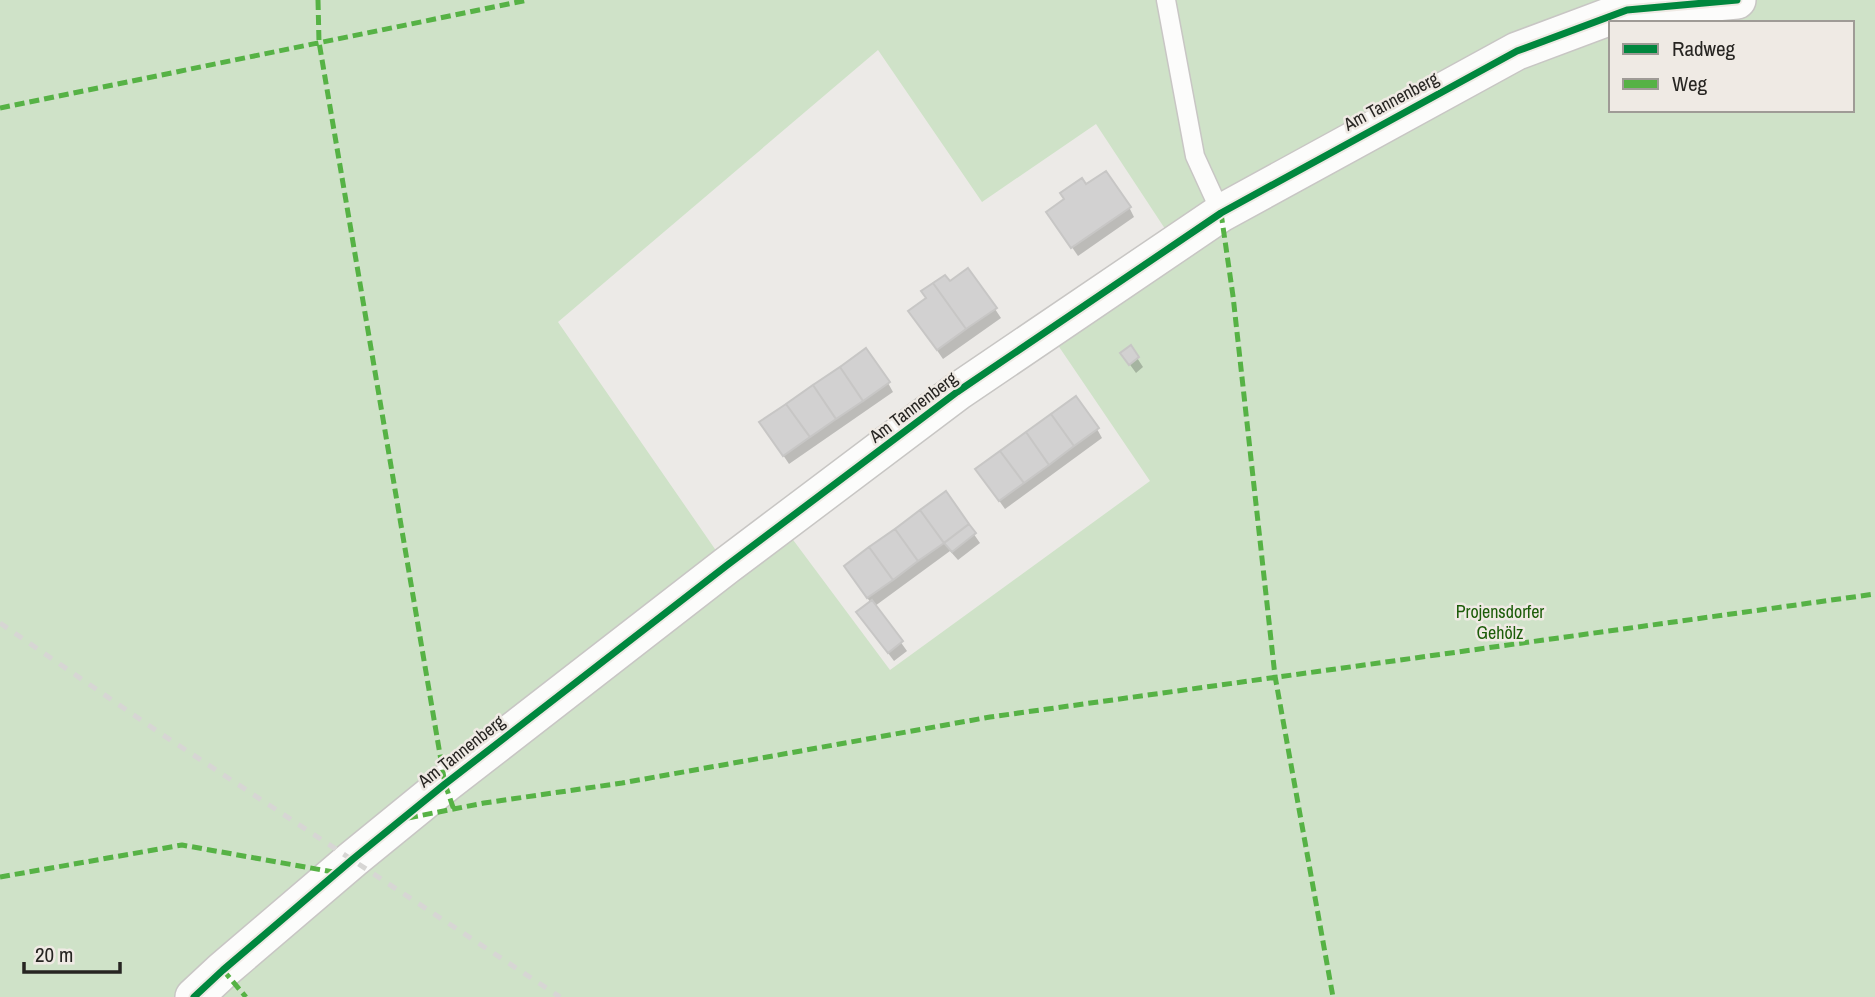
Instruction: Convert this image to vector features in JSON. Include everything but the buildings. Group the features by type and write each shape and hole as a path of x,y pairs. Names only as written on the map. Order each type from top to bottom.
{"street":[{"name":"Am Tannenberg","path":"194,997 233,961 436,791 726,566 957,392 1221,213 1517,51 1627,10 1737,0"}],"lane":[{"path":"1166,0 1195,156 1221,213"}],"green space":[{"name":"Projensdorfer Gehölz","path":"0,0 1875,0 1875,997 0,997","holes":["878,50 982,202 1096,124 1175,244 1049,332 1150,481 890,670 782,525 726,565 558,322"]}],"railway":[{"path":"0,623 157,731 560,997"}],"marked path":[{"path":"318,0 319,42 445,784 454,810"},
{"path":"0,108 528,0"},
{"path":"1221,213 1233,296 1275,676 1333,997"},
{"path":"408,818 484,803 622,783 990,717 1875,594"},
{"path":"0,877 182,845 339,873"},
{"path":"223,970 246,997"}],"cycle path":[{"path":"194,997 353,859 445,784 726,566 957,392 1221,213 1517,51 1627,10 1737,0"}]}
